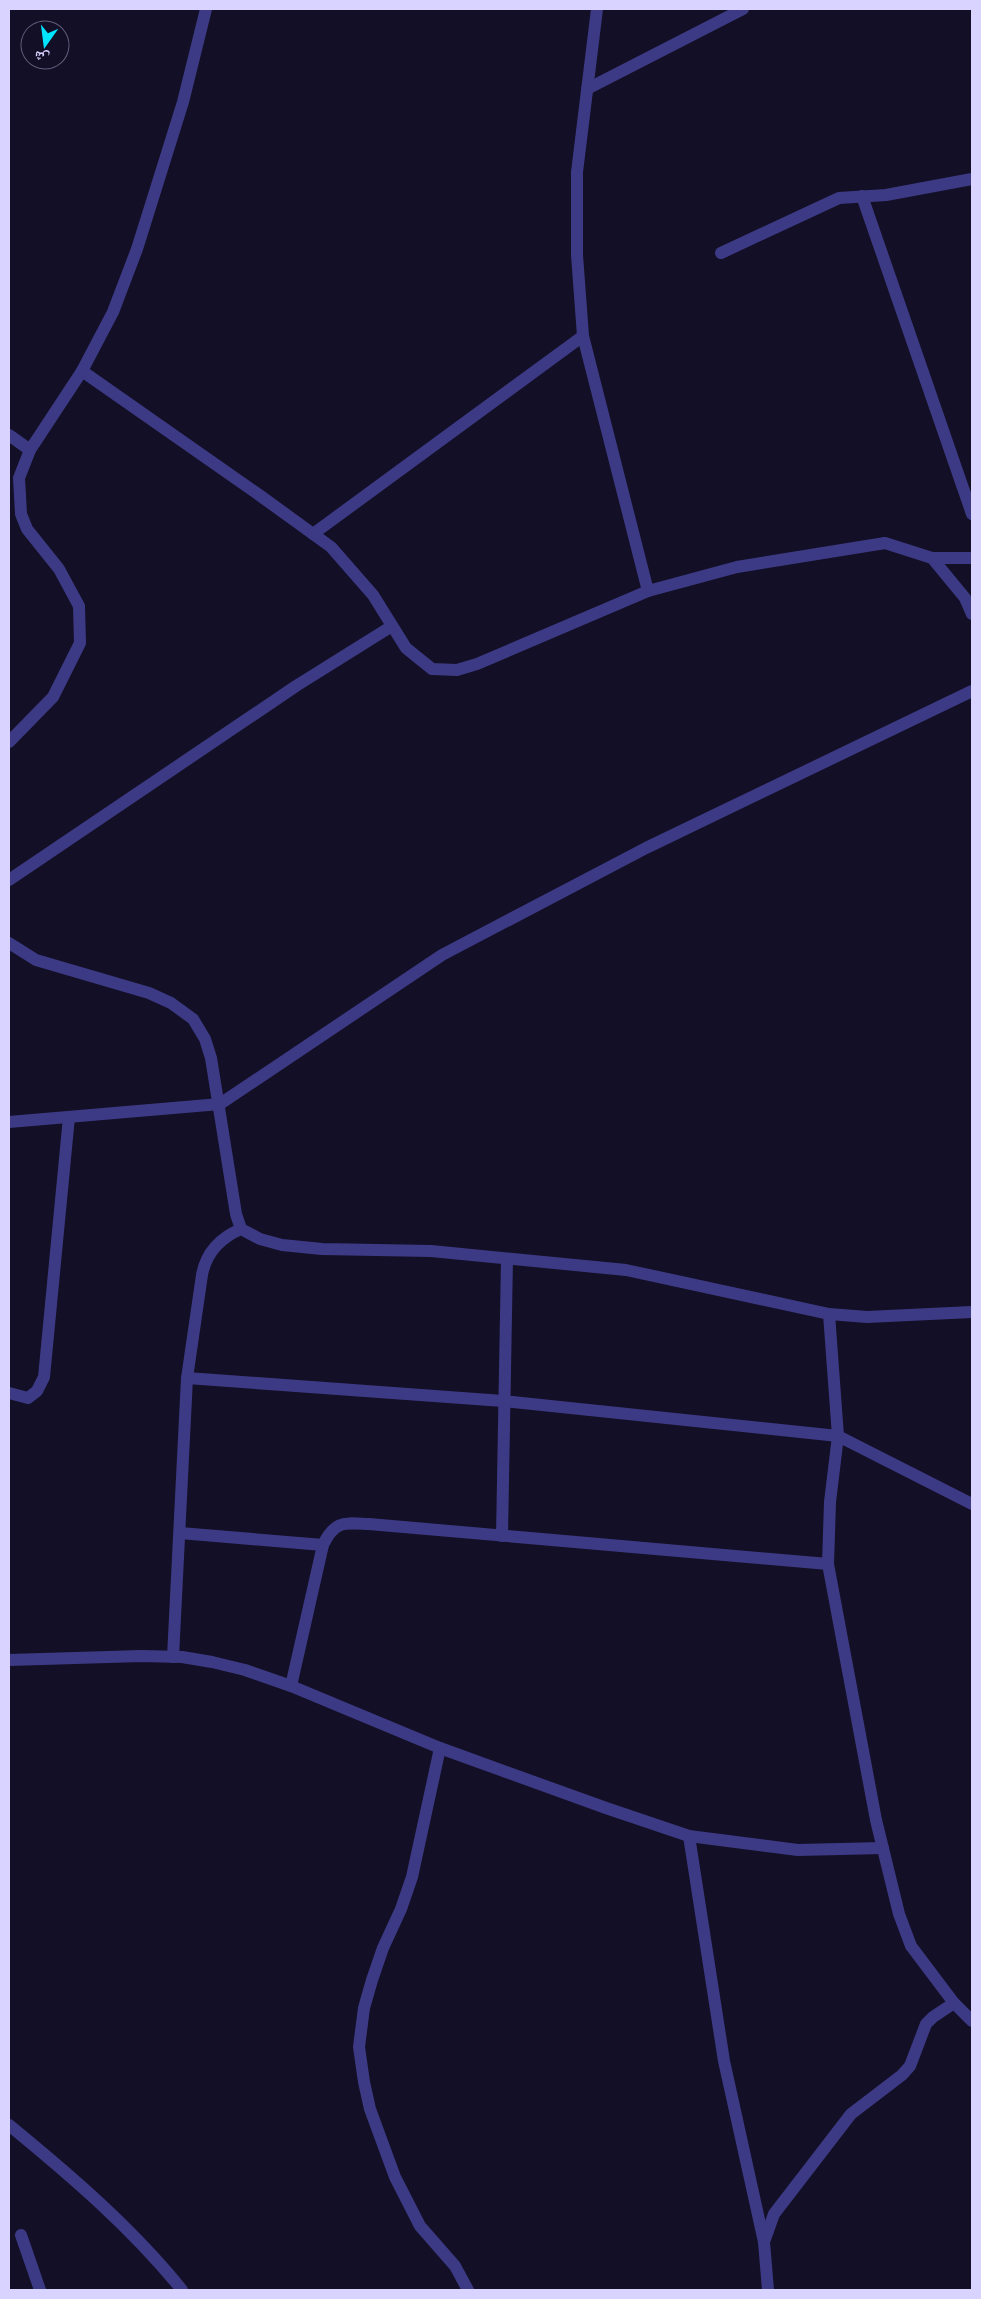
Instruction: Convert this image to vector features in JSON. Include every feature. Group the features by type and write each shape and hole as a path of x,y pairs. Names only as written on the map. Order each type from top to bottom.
{"street":[{"path":"9,742 53,697 80,644 79,606 59,569 27,529 21,514 19,478 30,450 82,372 113,312 137,250 183,102 206,9"},
{"path":"597,9 577,172 577,255 583,336 648,591"},
{"path":"587,89 743,9"},
{"path":"721,253 839,198 886,194 972,179"},
{"path":"862,196 972,514"},
{"path":"313,534 583,336"},
{"path":"82,372 262,496 331,548 373,595 406,648 432,669 457,670 477,664 648,591 737,567 885,543 932,558 972,558"},
{"path":"9,435 30,450"},
{"path":"932,558 965,598 972,614"},
{"path":"9,880 296,686 392,626"},
{"path":"9,1122 220,1104 442,955 646,848 972,691"},
{"path":"9,943 36,960 149,992 171,1003 193,1019 205,1039 212,1058 231,1192 242,1229 260,1239 282,1245 322,1249 431,1251 626,1270 830,1314 867,1317 972,1312"},
{"path":"9,1392 28,1398 38,1391 44,1377 69,1117"},
{"path":"173,1657 187,1378 204,1265 213,1249 232,1233 242,1229"},
{"path":"502,1536 507,1258"},
{"path":"830,1314 838,1436 830,1502 828,1564 883,1848 899,1914 911,1946 954,2004 972,2021"},
{"path":"187,1378 503,1401 838,1436 972,1504"},
{"path":"290,1686 323,1545 332,1528 348,1523 828,1564"},
{"path":"180,1533 323,1545"},
{"path":"9,1660 114,1656 173,1657 212,1662 245,1670 290,1686 440,1748 689,1836 798,1850 883,1848"},
{"path":"440,1748 412,1877 402,1909 383,1948 372,1980 364,2008 359,2046 362,2075 370,2109 394,2177 420,2226 455,2266 468,2290"},
{"path":"689,1836 724,2061 764,2242 768,2290"},
{"path":"764,2242 774,2214 821,2151 851,2114 902,2075 914,2058 926,2024 933,2016 954,2004"},
{"path":"9,2125 59,2166 158,2261 182,2290"},
{"path":"22,2235 40,2290"}]}
